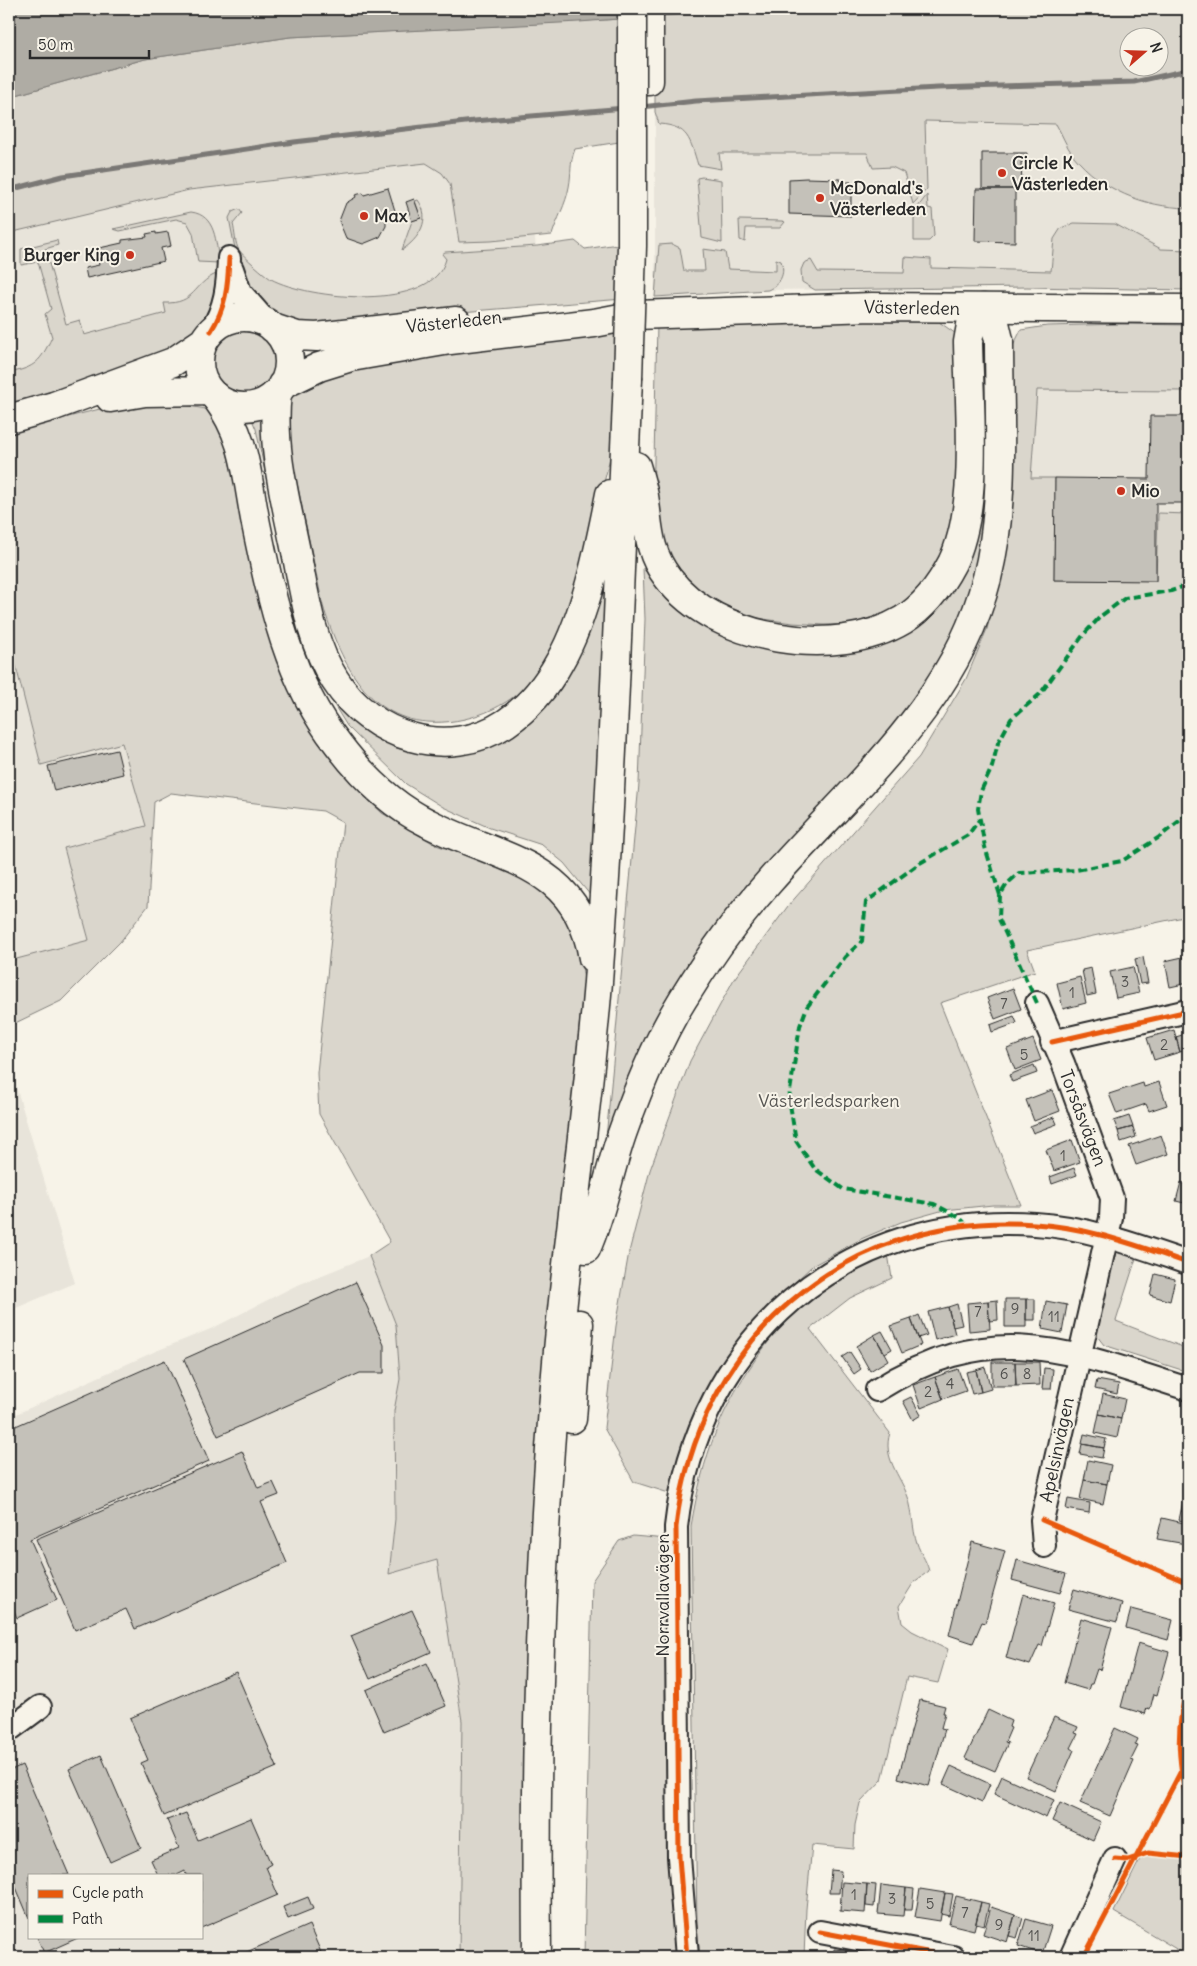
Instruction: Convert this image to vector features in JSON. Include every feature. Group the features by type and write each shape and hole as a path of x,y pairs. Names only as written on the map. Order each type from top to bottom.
{"main road":[{"path":"632,9 634,379"},
{"path":"555,1957 556,1732 561,1598 586,1249 618,861 634,379 650,80 649,9"},
{"name":"Västerleden","path":"270,325 297,336 317,337 592,307 636,315"},
{"name":"Västerleden","path":"279,389 319,367 351,357 450,340 594,323 636,315 872,307 1188,309"},
{"path":"586,1249 598,1222 623,1131 662,1039 682,1000 720,943 769,882 885,758 921,714 957,657 976,616 987,577 995,530 999,466 999,340 995,323 983,308 971,325 968,342 970,476 967,507 960,540 940,583 925,601 904,619 882,630 836,640 801,640 767,634 730,624 695,606 675,587 656,559 650,541 644,496 631,460"},
{"path":"9,419 54,406 173,362 220,324 236,318 252,318 270,325 283,340 288,354 288,370 279,389 277,455 311,622 320,651 334,679 352,703 374,722 398,734 425,741 463,740 482,734 505,723 533,699 549,679 562,659 583,606 612,484 631,460"},
{"path":"207,336 199,366 204,382 230,417 241,443 275,610 288,652 312,706 337,744 367,780 394,802 426,823 529,866 557,887 569,899 586,927 597,987"},
{"path":"54,406 145,392 212,394 225,403 242,407 263,402 279,389"},
{"path":"537,1957 540,1689 548,1494 558,1345 597,987 631,460"}],"street":[{"path":"207,336 221,315 228,292 229,258 240,292 270,325"},
{"name":"Torsåsvägen","path":"1037,1002 1052,1042 1063,1063 1109,1184 1112,1207 1106,1236"},
{"path":"1052,1042 1188,1011"},
{"name":"Norrvallavägen","path":"687,1957 679,1857 676,1527 684,1476 694,1443 708,1408 728,1374 752,1341 775,1316 811,1284 847,1263 905,1238 955,1226 1006,1223 1036,1224 1106,1236 1188,1263"},
{"name":"Apelsinvägen","path":"1044,1546 1042,1520 1106,1236"},
{"path":"877,1390 916,1368 954,1354 983,1348 1024,1346 1078,1354 1188,1388"},
{"path":"9,1730 40,1707"},
{"path":"1071,1957 1116,1859"},
{"path":"820,1932 953,1957"}],"shaded area":[{"path":"9,9 751,9 579,22 290,37 145,59 9,97"},
{"path":"1050,104 1072,153 1086,169 1110,187 1172,208 1188,208 1188,290 1027,287 768,290 655,297 655,112"},
{"path":"436,140 535,237 539,304 448,313 233,302 211,316 197,331 9,404 9,223"},
{"path":"1037,389 1188,391 1188,514 1158,513 1156,581 1054,580 1055,479 1031,479"},
{"path":"9,639 41,765 122,742 146,826 65,848 89,941 9,961"},
{"path":"9,1063 75,1283 9,1311"},
{"path":"369,1256 396,1325 400,1379 394,1411 395,1519 389,1574 437,1560 462,1721 459,1957 9,1957 9,1413 14,1415 156,1351 213,1328 293,1287"}],"green space":[{"path":"751,9 1188,9 1188,208 1172,207 1140,200 1110,187 1084,167 1073,155 1056,124 925,121 927,189 913,204 904,173 892,167 873,168 867,153 719,153 721,169 698,165 687,136 677,128 659,124 655,112 655,15"},
{"path":"621,19 619,142 575,149 568,193 552,235 459,242 450,184 442,173 426,163 189,190 9,233 9,97 145,59 290,37"},
{"path":"697,178 721,180 722,243 702,238"},
{"path":"927,195 928,208 932,209 934,236 929,241 914,241 914,212"},
{"path":"418,200 424,214 422,228 414,240 402,250 412,221 421,218 415,201"},
{"path":"239,209 242,213 233,224 237,245 241,253 271,279 312,292 339,296 367,297 394,294 418,288 436,276 446,259 442,254 445,252 537,246 575,241 585,249 611,245 623,247 623,299 448,313 329,329 281,319 265,309 240,274 229,218 232,212"},
{"path":"191,212 206,218 210,224 215,238 219,263 198,262 193,233 187,222 176,219 120,231 113,229"},
{"path":"739,220 785,222 780,228 746,228 745,242 740,240"},
{"path":"1074,223 1115,224 1161,249 1188,250 1188,290 1027,287 815,290 802,282 801,270 804,263 811,260 818,272 904,273 905,257 931,259 931,268 1051,271 1054,239 1061,228"},
{"path":"57,240 58,245 45,249 66,324 80,320 84,335 166,313 164,303 188,297 208,278 216,274 222,278 212,314 191,337 169,352 144,365 89,384 9,404 9,373 31,366 36,362 52,337 45,314 51,309 38,262 21,265 21,249"},
{"path":"672,244 680,248 684,271 705,271 703,249 725,252 728,269 776,271 776,259 781,261 783,270 781,278 776,285 768,290 655,297 659,245"},
{"path":"760,321 939,322 959,336 958,510 952,534 932,576 906,601 887,612 852,624 824,625 756,618 736,614 720,607 674,571 653,506 657,324"},
{"name":"Västerledsparken","path":"1188,325 1188,391 1037,390 1031,478 1055,478 1054,580 1156,580 1158,513 1188,514 1188,916 1027,950 1035,971 940,1003 1021,1205 993,1205 944,1210 901,1222 861,1239 812,1266 759,1316 713,1377 689,1429 672,1494 634,1482 604,1428 616,1326 629,1252 650,1170 690,1061 734,979 788,906 919,757 966,679 987,629 1000,574 1013,346 1021,330 1047,326"},
{"path":"616,328 614,416 610,457 585,564 577,590 559,638 547,659 535,677 513,698 500,706 471,717 457,721 427,722 405,718 387,709 371,697 347,664 337,645 323,606 286,431 290,399 299,386 345,364"},
{"path":"238,331 250,331 266,340 273,350 275,362 273,374 266,384 250,393 238,393 227,388 218,379 213,368 213,356 218,345 227,336"},
{"path":"986,333 989,333 985,532 968,596 946,656 912,705 754,880 603,1171 639,784 645,619 643,568 670,603 714,632 799,647 929,613 983,440 983,355"},
{"path":"143,398 217,411 266,612 289,683 351,783 382,813 436,845 504,868 533,881 572,921 580,952 584,980 545,1352 528,1957 459,1957 462,1721 437,1560 389,1574 395,1519 394,1411 400,1379 396,1325 369,1256 390,1242 319,1114 317,1073 343,822 323,811 171,793 154,802 148,906 120,942 61,1001 9,1026 9,961 89,940 64,848 146,826 122,743 41,765 9,639 9,432"},
{"path":"263,410 320,661 409,743 533,715 554,698 579,655 589,629 606,576 616,532 591,896 564,863 542,845 490,828 443,807 406,784 347,726 322,685 292,602 256,429 250,415"},
{"path":"1125,1249 1137,1255 1116,1321 1188,1349 1188,1372 1104,1345 1097,1336 1096,1324 1114,1254"},
{"path":"888,1254 892,1278 850,1298 810,1329 890,1433 888,1450 890,1458 908,1497 915,1537 929,1571 914,1582 899,1606 902,1623 912,1631 948,1649 938,1683 907,1677 882,1780 860,1803 855,1825 854,1849 812,1845 804,1957 700,1957 697,1926 691,1526 701,1477 715,1433 735,1391 781,1325 795,1310 826,1285"},
{"path":"633,1536 667,1539 681,1957 584,1957 592,1581 619,1541"},
{"path":"1142,1855 1188,1858 1188,1956 1114,1912"}],"building":[{"name":"Circle K Västerleden","path":"982,153 1027,153 1026,162 1021,162 1022,184 1015,184 1015,189 982,189"},
{"name":"McDonald's Västerleden","path":"789,179 840,179 841,182 851,182 851,216 789,214"},
{"name":"Max","path":"388,188 396,214 386,217 386,226 380,237 363,244 346,238 339,221 346,203 356,197 355,195 363,193 364,195"},
{"path":"976,189 1015,189 1015,242 975,241"},
{"path":"414,199 421,218 412,221 406,202"},
{"name":"Burger King","path":"156,232 156,234 168,232 171,246 161,248 164,261 87,278 85,268 99,265 95,249 122,243 122,240 147,237 146,234"},
{"name":"Mio","path":"1150,416 1188,416 1188,503 1156,503 1156,581 1054,580 1055,478 1149,479"},
{"path":"117,750 123,774 54,791 48,766"},
{"path":"1187,956 1188,983 1170,987 1165,961"},
{"path":"1143,957 1148,983 1140,984 1135,959"},
{"path":"1133,967 1139,993 1116,998 1110,972"},
{"path":"1091,968 1096,994 1087,996 1082,970"},
{"path":"1080,977 1086,1003 1063,1009 1057,983"},
{"path":"1013,988 1021,1009 995,1019 987,998"},
{"path":"1014,1016 1017,1023 992,1032 990,1025"},
{"path":"1174,1030 1180,1052 1154,1060 1147,1038"},
{"path":"1188,1033 1188,1054 1184,1055 1183,1051 1180,1052 1176,1037"},
{"path":"1033,1039 1041,1060 1015,1070 1007,1049"},
{"path":"1034,1065 1037,1073 1012,1082 1009,1075"},
{"path":"1159,1082 1167,1105 1149,1111 1146,1104 1117,1114 1109,1094 1143,1083 1144,1087"},
{"path":"1052,1090 1060,1111 1034,1121 1026,1100"},
{"path":"1129,1116 1133,1127 1118,1131 1114,1121"},
{"path":"1054,1117 1057,1124 1033,1133 1030,1126"},
{"path":"1133,1127 1136,1137 1121,1142 1118,1131"},
{"path":"1161,1135 1168,1154 1136,1165 1129,1146"},
{"path":"1072,1140 1080,1162 1054,1171 1046,1150"},
{"path":"1074,1168 1077,1175 1052,1184 1050,1177"},
{"path":"1181,1182 1188,1184 1188,1204 1176,1201"},
{"path":"1155,1274 1175,1279 1170,1301 1150,1295"},
{"path":"356,1282 384,1345 384,1373 360,1373 218,1436 184,1359"},
{"path":"1005,1299 1026,1299 1026,1327 1005,1327"},
{"path":"1026,1299 1035,1299 1035,1320 1026,1320"},
{"path":"997,1300 998,1320 989,1321 988,1301"},
{"path":"988,1301 990,1329 969,1331 967,1303"},
{"path":"1046,1301 1067,1305 1062,1333 1042,1329"},
{"path":"957,1304 962,1325 953,1327 948,1307"},
{"path":"948,1307 955,1334 935,1340 928,1312"},
{"path":"919,1315 927,1335 918,1338 911,1319"},
{"path":"911,1319 921,1345 902,1353 891,1326"},
{"path":"882,1331 892,1349 885,1353 874,1335"},
{"path":"874,1335 888,1360 870,1371 856,1346"},
{"path":"850,1352 861,1369 854,1374 842,1357"},
{"path":"165,1360 209,1461 30,1539 57,1600 17,1618 9,1598 9,1429"},
{"path":"992,1362 1015,1362 1016,1386 992,1386"},
{"path":"1015,1362 1039,1362 1040,1385 1016,1386"},
{"path":"985,1367 991,1389 981,1392 976,1370"},
{"path":"1044,1368 1053,1369 1051,1389 1042,1389"},
{"path":"958,1369 966,1391 943,1399 935,1377"},
{"path":"976,1370 981,1392 972,1394 966,1372"},
{"path":"935,1377 943,1399 921,1408 913,1385"},
{"path":"1097,1380 1119,1384 1117,1394 1095,1389"},
{"path":"1103,1394 1125,1399 1121,1419 1099,1414"},
{"path":"911,1397 921,1415 913,1420 903,1401"},
{"path":"1099,1414 1121,1419 1117,1438 1095,1433"},
{"path":"1084,1434 1106,1439 1104,1448 1082,1444"},
{"path":"1082,1444 1104,1448 1102,1458 1080,1454"},
{"path":"242,1451 258,1488 273,1482 279,1495 261,1502 287,1563 135,1629 126,1609 75,1630 36,1539"},
{"path":"1088,1460 1111,1465 1107,1484 1084,1480"},
{"path":"1084,1480 1107,1484 1103,1504 1080,1499"},
{"path":"1185,1490 1188,1491 1188,1512 1181,1511"},
{"path":"1068,1499 1090,1503 1089,1513 1066,1509"},
{"path":"1181,1511 1188,1512 1188,1522 1179,1520"},
{"path":"1162,1518 1188,1524 1186,1544 1157,1539"},
{"path":"972,1542 1005,1551 985,1623 982,1622 973,1643 949,1635"},
{"path":"1017,1560 1066,1574 1060,1593 1012,1580"},
{"path":"1074,1589 1122,1603 1117,1622 1068,1609"},
{"path":"1023,1594 1054,1603 1042,1646 1039,1645 1030,1665 1006,1658"},
{"path":"1131,1609 1173,1620 1168,1640 1126,1628"},
{"path":"412,1610 431,1652 370,1679 351,1636"},
{"path":"1081,1618 1112,1627 1100,1670 1097,1669 1088,1690 1064,1683"},
{"path":"1138,1643 1169,1652 1157,1695 1154,1694 1150,1709 1147,1708 1145,1714 1121,1707"},
{"path":"427,1663 446,1706 384,1732 366,1690"},
{"path":"236,1672 277,1767 164,1816 141,1763 148,1760 130,1718"},
{"path":"920,1700 945,1706 941,1728 945,1729 929,1786 898,1778"},
{"path":"988,1710 1011,1721 1009,1727 1011,1728 1005,1742 1008,1743 995,1771 965,1758"},
{"path":"1054,1717 1078,1727 1075,1733 1078,1734 1071,1748 1074,1750 1056,1791 1026,1777"},
{"path":"1115,1728 1138,1739 1135,1745 1138,1746 1131,1760 1134,1761 1110,1816 1080,1803"},
{"path":"101,1755 141,1848 110,1862 69,1769"},
{"path":"22,1765 69,1874 28,1874 28,1916 9,1871 9,1771"},
{"path":"951,1766 990,1784 982,1802 943,1784"},
{"path":"1002,1776 1054,1800 1046,1818 994,1794"},
{"path":"1060,1803 1101,1822 1093,1840 1052,1821"},
{"path":"186,1813 198,1840 251,1818 271,1864 266,1867 278,1895 202,1928 202,1874 186,1874 185,1871 179,1874 158,1874 151,1860 179,1848 167,1820"},
{"path":"831,1870 841,1871 839,1893 829,1893"},
{"path":"842,1882 867,1884 865,1913 840,1911"},
{"path":"867,1884 876,1885 874,1907 866,1906"},
{"path":"881,1885 906,1888 903,1916 878,1914"},
{"path":"906,1888 914,1889 912,1910 904,1910"},
{"path":"920,1889 945,1893 940,1921 915,1917"},
{"path":"945,1893 953,1894 949,1916 941,1914"},
{"path":"956,1896 981,1902 974,1930 949,1924"},
{"path":"308,1897 313,1909 288,1919 283,1907"},
{"path":"981,1902 989,1904 984,1925 976,1923"},
{"path":"991,1907 1015,1915 1007,1942 983,1934"},
{"path":"1015,1915 1023,1918 1017,1938 1009,1936"},
{"path":"1026,1919 1051,1926 1042,1954 1018,1946"},
{"path":"309,1925 323,1957 235,1957"},
{"path":"37,1938 78,1938 44,1953"},
{"path":"834,1949 854,1951 854,1957 834,1957"},
{"path":"854,1951 874,1952 874,1957 854,1957"}],"waterway":[{"path":"641,107 696,101 938,88 1134,82 1188,70"},
{"path":"9,190 63,176 294,142 474,121 625,108"}],"marked path":[{"path":"1000,895 985,847 978,809 981,791 992,767 998,743 1011,719 1040,694 1084,634 1101,616 1125,598 1171,591 1188,585"},
{"path":"1037,1003 999,919 1000,895 1007,884 1019,873 1076,870 1122,861 1158,838 1188,814"},
{"path":"967,1225 960,1218 934,1204 843,1189 815,1169 796,1141 789,1098 800,1026 807,1007 845,957 862,941 866,902 920,863 968,835 979,820"}],"cycle path":[{"path":"211,331 223,305 228,278 229,258"},
{"path":"1052,1042 1188,1011"},
{"path":"687,1957 679,1857 676,1527 690,1460 714,1399 749,1345 792,1300 843,1264 902,1239 966,1225 1035,1224 1074,1229 1113,1238 1188,1263"},
{"path":"1042,1520 1188,1583"},
{"path":"1188,1684 1179,1733 1180,1762 1188,1811"},
{"path":"1084,1957 1181,1771"},
{"path":"1115,1859 1128,1860 1148,1853 1188,1857"},
{"path":"820,1932 953,1957"}],"place":[{"name":"Circle K Västerleden","path":"1002,173"},
{"name":"McDonald's Västerleden","path":"820,198"},
{"name":"Max","path":"364,216"},
{"name":"Burger King","path":"130,255"},
{"name":"Mio","path":"1121,491"}]}
